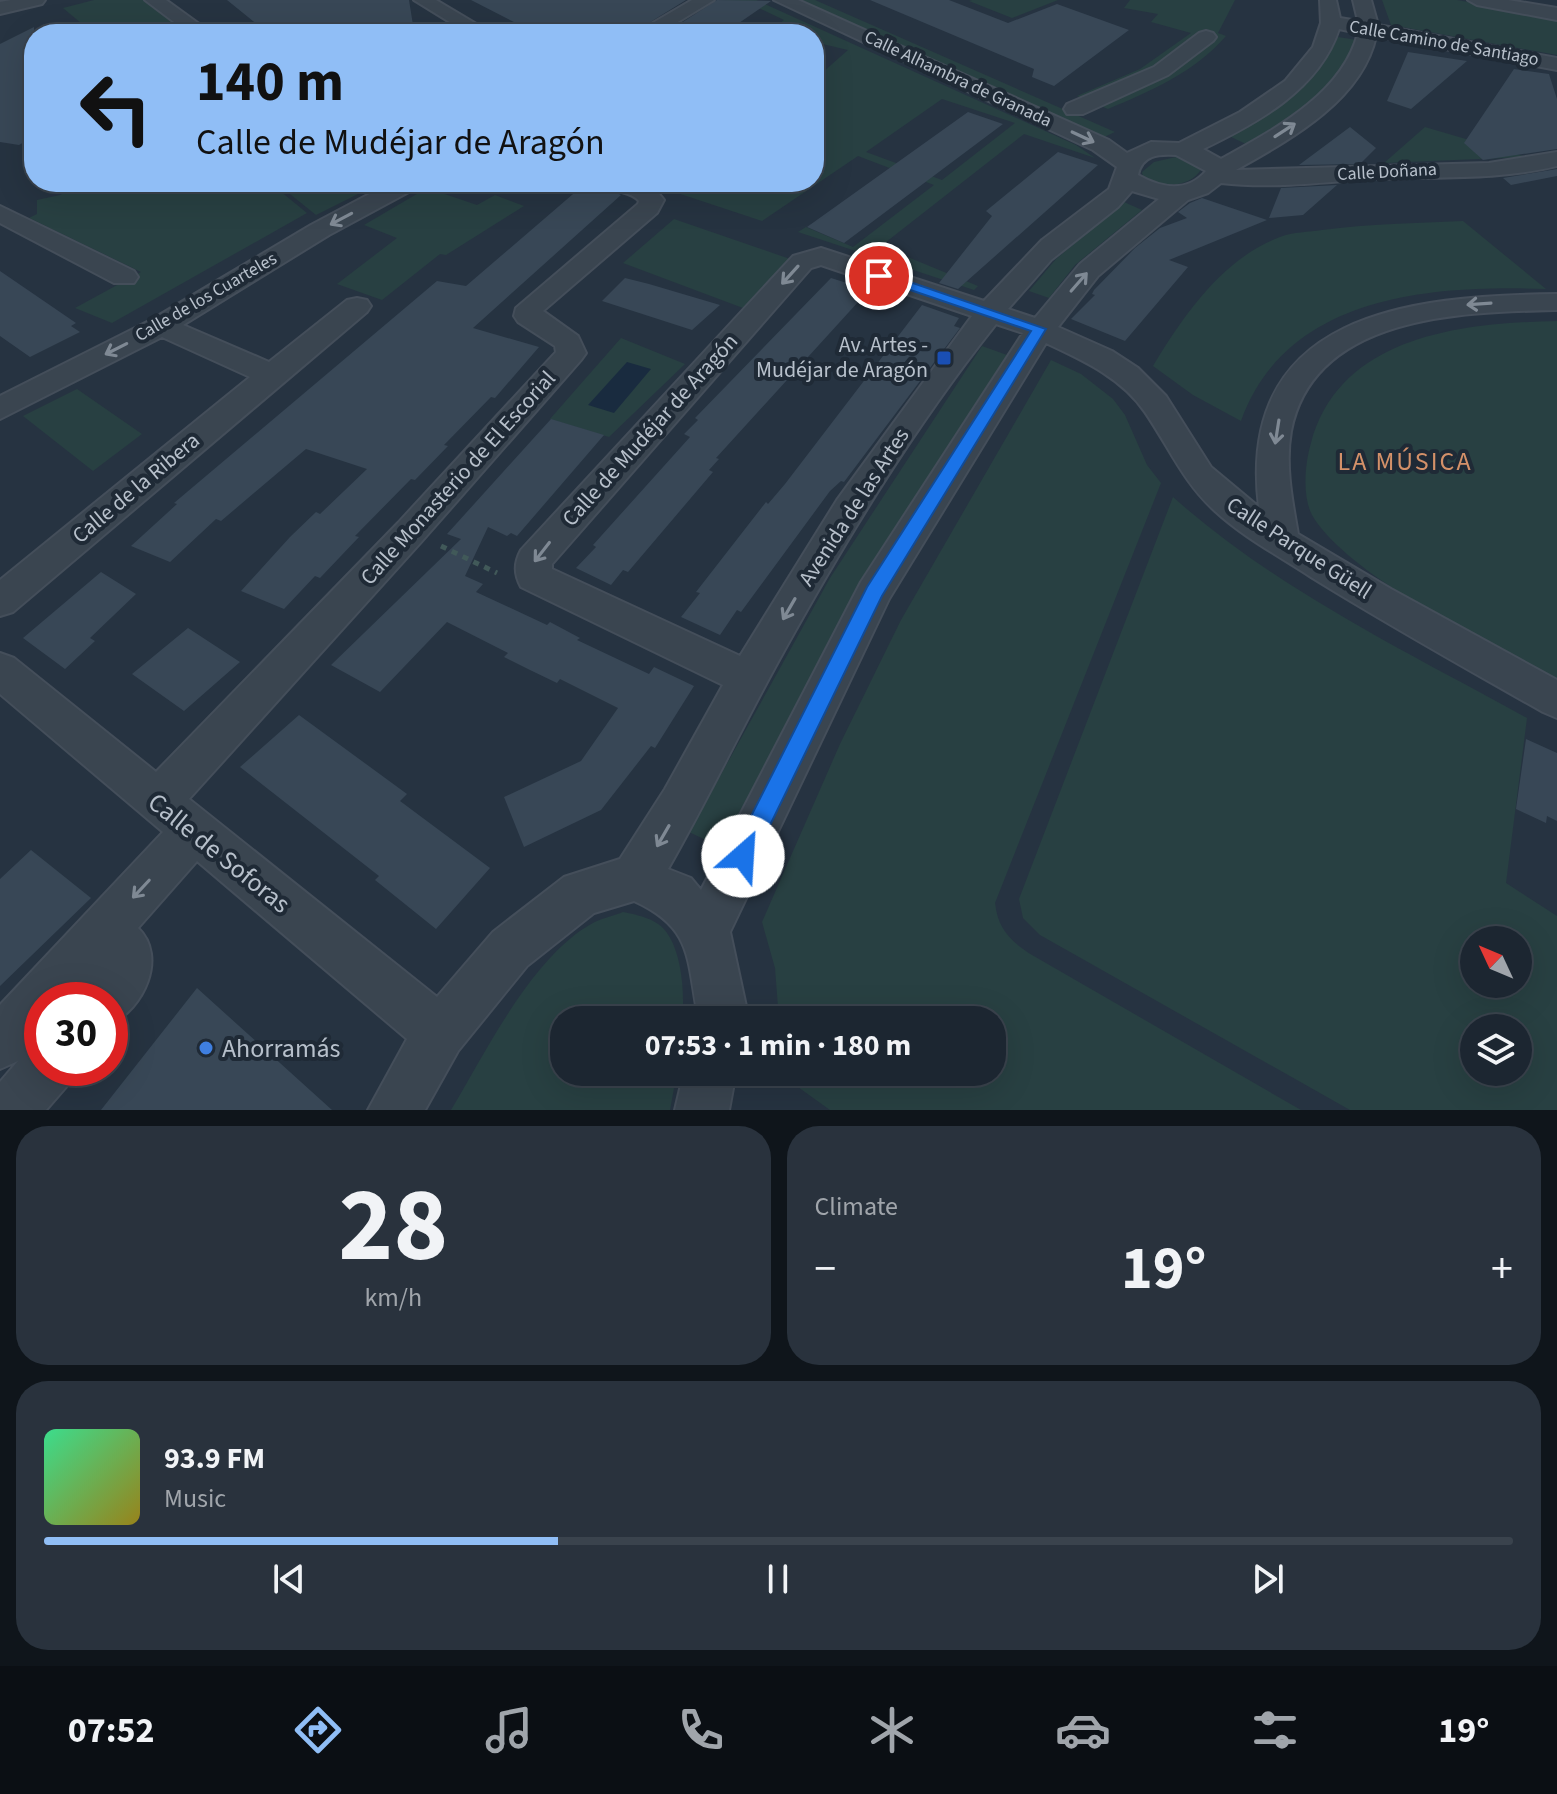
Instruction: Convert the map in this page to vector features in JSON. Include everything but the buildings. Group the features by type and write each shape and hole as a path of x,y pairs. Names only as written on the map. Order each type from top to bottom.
{"street":[{"path":"0,8 36,0"},
{"path":"154,0 189,24"},
{"path":"423,0 465,24"},
{"path":"655,24 679,0"},
{"path":"662,24 705,0"},
{"name":"Calle Alhambra de Granada","path":"783,0 1101,145 1150,191 1180,194"},
{"name":"Calle Alhambra de Granada","path":"825,0 1004,77"},
{"path":"1128,172 1142,154 1173,149 1215,135 1270,102 1310,65 1331,22 1328,0"},
{"path":"706,930 874,592 1039,329 1089,270 1180,194 1195,191 1217,172 1306,116 1344,84 1356,66 1369,29 1367,9 1362,0"},
{"path":"1477,0 1557,14"},
{"name":"Calle Camino de Santiago","path":"1331,22 1557,64"},
{"name":"Calle Alhambra de Granada","path":"1104,121 1068,106 1161,71 1206,37"},
{"path":"1133,134 1203,156 1217,172"},
{"name":"Calle Doñana","path":"1217,172 1241,179 1289,178 1482,169 1540,164 1557,159"},
{"name":"Avenida de las Artes","path":"635,878 661,840 748,678 884,457 953,361 1042,254 1118,194 1128,172"},
{"name":"Calle de los Cuarteles","path":"0,409 161,326 320,230 391,192"},
{"name":"Calle Monasterio de El Escorial","path":"157,802 410,532 571,353 568,342 528,316 530,308 648,208 652,200 641,192"},
{"path":"0,213 124,277"},
{"name":"Calle de Mudéjar de Aragón","path":"534,577 534,560 802,262 821,256 1039,329"},
{"path":"1282,541 1272,483 1280,415 1301,374 1340,341 1401,315 1478,303 1557,302"},
{"name":"Calle de la Ribera","path":"0,601 357,306"},
{"path":"161,326 272,375"},
{"name":"Calle Parque Güell","path":"1039,329 1102,358 1127,375 1155,403 1199,475 1229,504 1378,600 1557,700"},
{"path":"1199,475 1227,483 1258,486 1272,483"},
{"path":"534,577 748,678"},
{"name":"Calle de Soforas","path":"0,670 440,1033"},
{"path":"0,1043 194,832"},
{"path":"395,1110 440,1033 510,949 581,894 635,878 674,895 706,930 721,1006"},
{"path":"104,930 125,949 122,982"},
{"path":"11,1110 32,1086"}],"path":[{"path":"410,532 502,575 534,577"}],"green space":[{"path":"94,0 144,0 177,24 82,24 63,8"},
{"path":"726,0 756,0 809,24 779,24 784,20 761,9 721,3"},
{"path":"792,0 815,0 1115,132 1102,138"},
{"path":"1058,0 1012,18 969,1"},
{"path":"1130,0 1235,0 1218,33 1226,36 1214,49 1172,79 1108,109 1077,96 1140,69 1191,33 1151,22 1158,14 1124,8"},
{"path":"1382,0 1457,0 1557,18 1557,55 1391,25"},
{"path":"824,31 1076,145 1095,158 1024,134 881,246 978,286 974,290 798,232 806,227 853,247 934,185 858,156 824,179 824,71 848,50 824,44","holes":["942,99 1015,123 942,180 866,152"]},
{"path":"1338,37 1357,40 1337,74 1310,101 1246,144 1229,136 1292,95 1318,69"},
{"path":"1425,127 1527,157 1384,163"},
{"path":"1186,157 1202,168 1191,180 1183,183 1166,185 1143,177 1142,172 1154,162"},
{"path":"66,192 281,192 307,213 112,323 75,308 141,272 29,218 37,214 37,200"},
{"path":"287,192 362,192 316,215"},
{"path":"420,192 439,192 477,205 495,195 524,206 446,255 440,254 382,300 337,284 397,238 364,225"},
{"path":"674,192 805,192 762,221"},
{"path":"1124,202 1142,210 1075,265 1049,298 1029,291 1056,259"},
{"path":"674,219 793,260 743,308 623,263"},
{"path":"1463,221 1546,289 1456,290 1411,296 1367,306 1327,323 1291,347 1262,379 1241,421 1193,395 1153,366 1206,291 1240,259 1280,237 1357,226"},
{"path":"1557,321 1557,679 1424,608 1356,561 1330,538 1312,515 1306,479 1311,443 1326,407 1348,379 1377,357 1410,342 1446,332 1521,322"},
{"path":"621,338 685,364 609,437 550,419"},
{"path":"982,346 1007,355 857,588 727,850 689,832 830,578"},
{"path":"1051,360 1081,374 1113,399 1125,415 1147,465 1161,483 995,903 999,920 1011,939 1032,955 1301,1110 830,1110 797,1086 1006,1086 1006,1006 778,1006 775,968 762,922 840,744 901,620"},
{"path":"77,389 142,434 93,471 23,416"},
{"path":"1173,497 1255,561 1299,590 1527,718 1506,883 1557,916 1557,1110 1350,1110 1040,935 1023,918 1019,899"},
{"path":"623,912 647,918 667,933 676,952 681,975 683,1006 550,1006 550,1086 674,1086 670,1110 451,1110 530,981 571,938 600,920"}],"water":[{"path":"627,362 651,369 614,413 588,405"}],"place":[{"name":"Av. Artes - Mudéjar de Aragón","path":"944,358"},
{"name":"Ahorramás","path":"206,1048"}],"district":[{"name":"LA MÚSICA","path":"1405,461"}],"route":[{"path":"743,856 874,592 1039,329 879,276"}]}
